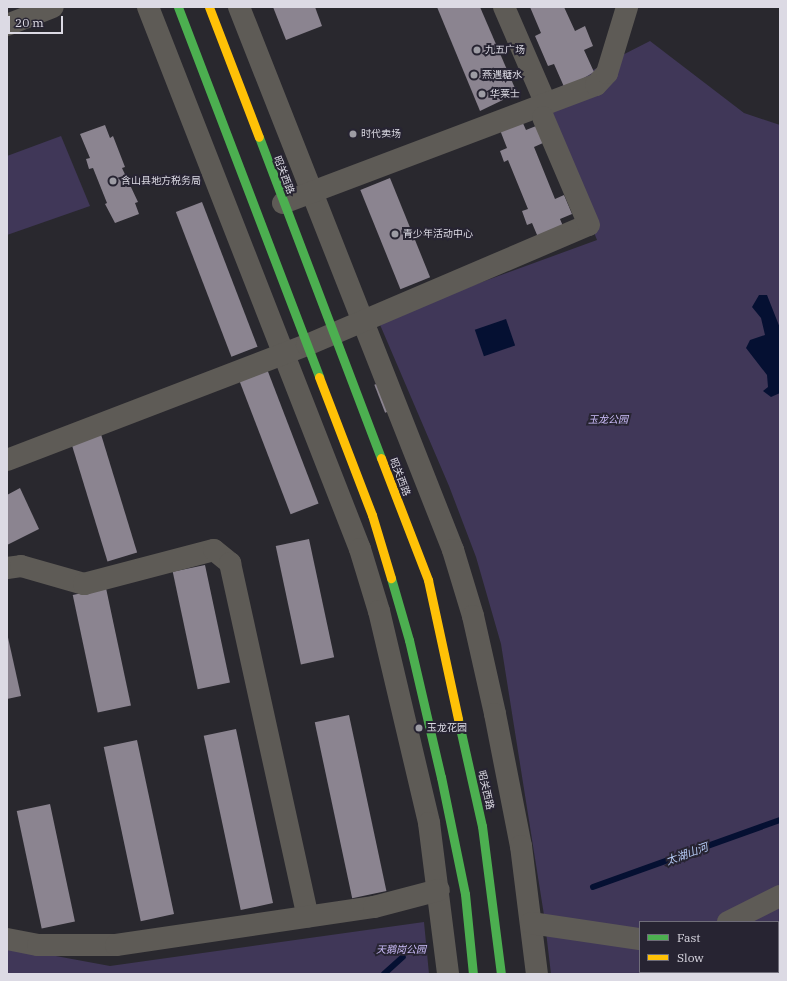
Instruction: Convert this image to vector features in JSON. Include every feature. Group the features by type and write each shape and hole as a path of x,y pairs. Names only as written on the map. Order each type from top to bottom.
{"main road":[{"path":"178,7 372,515 409,640 454,844 465,894 473,974"},
{"name":"昭关西路","path":"209,7 332,334 428,580 482,826 501,974"}],"street":[{"path":"7,25 52,7"},
{"path":"148,7 282,355 360,549 396,674 433,848 448,974"},
{"path":"239,7 453,550 473,616 520,846 537,974"},
{"path":"7,460 307,345 589,225 504,7"},
{"path":"283,203 544,111 602,80 627,7"},
{"path":"7,568 21,566 84,584 214,550 230,563 308,917"},
{"path":"433,848 454,844"},
{"path":"7,939 38,945 116,945 374,907 439,890"},
{"path":"730,921 780,896"},
{"path":"531,923 639,939"}],"green space":[{"name":"玉龙公园","path":"650,41 744,113 780,125 780,974 551,974 544,915 501,644 476,557 449,486 378,320 597,240 540,97"},
{"path":"61,136 90,206 7,235 7,156"},
{"name":"天鹅岗公园","path":"424,922 429,974 7,974 7,947 110,966"}],"water":[{"path":"759,295 767,295 780,328 780,393 771,397 763,391 768,387 767,375 746,348 750,340 765,335 761,318 752,307"},
{"path":"506,319 515,345 484,356 475,330"}],"building":[{"path":"273,7 315,7 322,26 286,40"},
{"name":"九五广场","path":"437,7 480,7 517,93 480,111"},
{"path":"530,7 564,7 575,31 585,26 593,46 584,50 594,72 565,89 554,64 548,66 535,36 541,33"},
{"path":"522,121 526,130 536,126 543,143 534,147 555,199 564,195 572,214 560,219 565,231 540,242 532,223 527,225 522,211 528,209 508,160 504,162 500,151 507,148 500,130"},
{"name":"含山县地方税务局","path":"105,125 110,138 113,136 125,167 122,168 138,202 135,203 139,214 115,223 105,204 107,203 93,168 89,169 86,159 90,158 80,134"},
{"name":"青少年活动中心","path":"390,178 430,277 400,289 360,190"},
{"path":"202,202 258,347 231,357 176,212"},
{"path":"267,369 319,503 291,514 239,380"},
{"path":"379,383 390,411 385,413 374,385"},
{"path":"100,431 137,552 107,562 70,440"},
{"path":"20,488 39,529 7,545 7,495"},
{"path":"309,539 334,657 301,664 276,546"},
{"path":"205,565 230,682 198,689 173,572"},
{"path":"106,588 131,705 98,712 73,595"},
{"path":"7,633 21,696 7,699"},
{"path":"349,715 386,891 352,898 315,722"},
{"path":"236,729 273,903 241,910 204,736"},
{"path":"137,740 174,914 141,921 104,747"},
{"path":"50,804 75,921 42,928 17,811"}],"waterway":[{"name":"太湖山河","path":"593,887 780,820"},
{"name":"太湖山河","path":"384,974 403,957"}],"traffic: fast":[{"path":"178,7 319,377"},
{"path":"259,137 381,458"},
{"path":"391,578 409,640 441,777 465,894 473,974"},
{"path":"458,719 482,826 501,974"}],"traffic: slow":[{"path":"209,7 259,137"},
{"path":"319,377 372,515 391,578"},
{"path":"381,458 428,580 458,719"}],"place":[{"name":"九五广场","path":"477,50"},
{"name":"燕遇糖水","path":"474,75"},
{"name":"华莱士","path":"482,94"},
{"name":"时代卖场","path":"353,134"},
{"name":"含山县地方税务局","path":"113,181"},
{"name":"青少年活动中心","path":"395,234"},
{"name":"玉龙花园","path":"419,728"}]}
